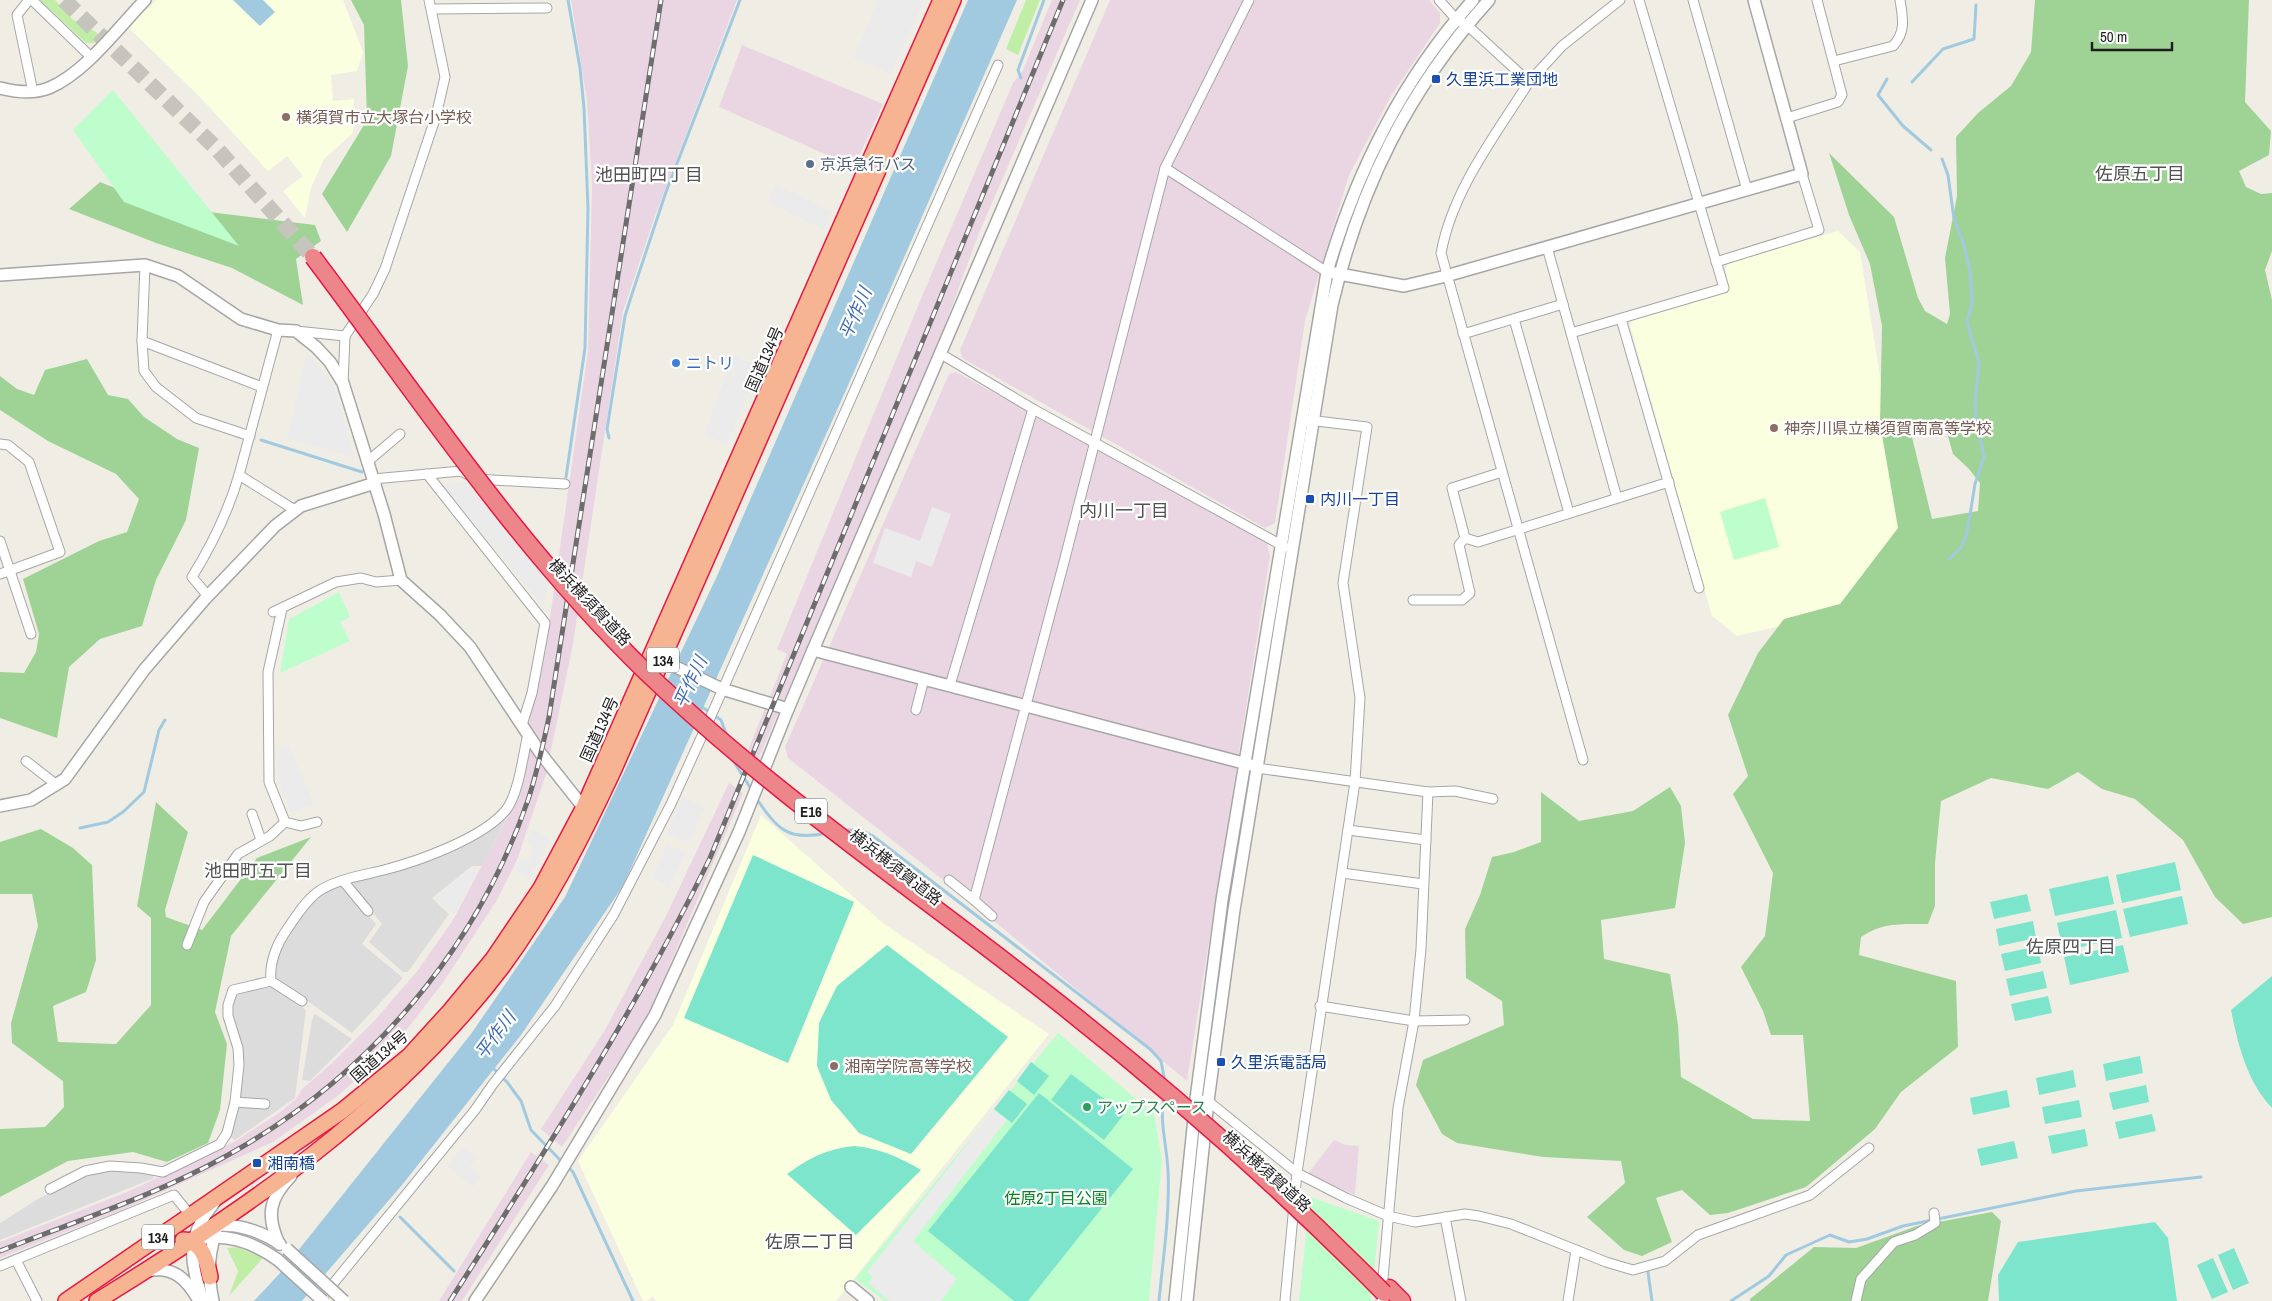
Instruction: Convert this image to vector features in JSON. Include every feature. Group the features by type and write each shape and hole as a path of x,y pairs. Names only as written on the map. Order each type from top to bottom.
{"highway":[{"name":"国道134号","path":"662,660 940,0"},
{"name":"国道134号","path":"66,1301 193,1228 218,1226 315,1152 416,1064 502,967 551,894 588,812 662,660 953,0"},
{"name":"横浜横須賀道路","path":"1392,1301 1278,1191 1140,1068 1062,1005 740,755 648,674 582,606 530,547 452,446 316,255 525,530 584,597 645,659 750,753 1143,1061 1287,1188 1402,1301"},
{"name":"国道134号","path":"97,1301 143,1272 193,1228 231,1187 342,1111 409,1056 493,959 541,888 588,812"},
{"path":"86,1288 133,1269 177,1241 193,1228 205,1257 210,1276"}],"street":[{"path":"33,92 17,14 31,0 91,57"},
{"path":"0,88 33,92 48,88 69,78 145,0"},
{"path":"475,1301 552,1186 655,1015 739,832 750,800 813,650 1092,0"},
{"path":"974,900 1165,168 1249,0"},
{"path":"1439,0 1456,18 1467,25 1529,82"},
{"path":"1187,1301 1208,1101 1231,929 1292,552 1307,419 1327,272 1354,191 1384,124 1415,73 1456,18 1473,0"},
{"path":"1175,1301 1196,1099 1222,900 1281,544 1340,274 1364,197 1395,132 1439,60 1489,0"},
{"path":"1582,760 1441,253 1445,230 1461,190 1529,82 1562,46 1620,0"},
{"path":"1571,333 1724,288 1639,0"},
{"path":"1693,0 1747,190"},
{"path":"1716,262 1819,230 1754,0"},
{"path":"1787,118 1838,102 1842,95 1817,0"},
{"path":"1834,61 1893,46 1901,35 1904,23 1900,0"},
{"path":"342,383 345,336 373,294 385,269 436,116 445,77 431,5 547,8"},
{"path":"319,1301 475,1110 493,1084 555,1006 614,914 671,804 712,711 719,687 998,65"},
{"path":"1165,168 1327,272 1404,286 1446,276 1802,174"},
{"path":"1547,247 1618,498"},
{"path":"0,275 145,265 178,276 241,319 278,330 345,336"},
{"path":"145,265 142,341 144,371 156,387 196,418 250,436"},
{"path":"1463,334 1563,304"},
{"path":"1514,319 1569,513"},
{"path":"1621,319 1699,588"},
{"path":"208,596 192,577 206,554 230,505 278,330"},
{"path":"296,331 330,362 342,383 374,481 401,580 440,615 470,647 525,729 588,812"},
{"path":"142,341 262,387"},
{"path":"941,354 1033,409 1094,440 1281,544 1292,552"},
{"path":"950,685 1033,409"},
{"path":"1285,1301 1296,1173 1355,782 1360,698 1342,583 1367,427 1307,419"},
{"path":"367,462 400,434"},
{"path":"0,444 8,445 29,462 60,552 0,574"},
{"path":"0,806 32,800 65,779 144,670 208,596 275,526 302,506 374,481 461,471 476,479 566,484"},
{"path":"1465,538 1452,488 1502,472"},
{"path":"271,981 270,972 278,944 294,918 320,891 423,858 458,843 494,821 506,810 512,796 545,623 426,474"},
{"path":"239,475 295,510"},
{"path":"1465,538 1478,542 1669,482"},
{"path":"1413,600 1462,600 1470,593 1459,545 1465,538"},
{"path":"0,541 31,634"},
{"path":"285,822 269,782 268,672 277,611 336,582 361,578 376,582 401,580"},
{"path":"813,650 1246,762 1257,768 1428,792 1455,791 1493,799"},
{"path":"662,660 719,687 788,709"},
{"path":"916,710 924,678"},
{"path":"26,761 57,785"},
{"path":"1381,1301 1398,1108 1414,1021 1421,949 1428,792"},
{"path":"252,814 261,840"},
{"path":"285,822 301,826 317,822"},
{"path":"187,946 204,902 238,854 270,836 285,822"},
{"path":"1348,830 1426,840"},
{"path":"1342,873 1423,884"},
{"path":"949,880 992,916"},
{"path":"344,882 368,911"},
{"path":"50,1189 85,1171 110,1166 163,1172 220,1144 227,1133 235,1102 239,1065 238,1048 228,1016 228,1005 233,990 271,981 302,1001"},
{"path":"1320,1006 1414,1021 1465,1020"},
{"path":"1196,1099 1208,1101 1296,1173 1388,1216 1414,1222 1465,1214 1512,1224 1576,1250 1633,1270 1665,1261 1698,1235 1810,1195 1870,1148"},
{"path":"235,1102 265,1104"},
{"path":"283,1247 273,1231 270,1208 277,1192 315,1152"},
{"path":"0,1266 174,1195 193,1228 193,1260 203,1301"},
{"path":"1856,1301 1861,1279 1875,1261 1894,1242 1915,1235 1935,1223 1934,1213"},
{"path":"1445,1217 1461,1301"},
{"path":"218,1226 250,1229 283,1247 344,1301"},
{"path":"218,1226 278,1260 323,1301"},
{"path":"213,1301 210,1276 218,1226"},
{"path":"1568,1301 1576,1250"},
{"path":"16,1260 37,1301"},
{"path":"143,1272 163,1269 176,1273 187,1281 199,1301"},
{"path":"851,1287 868,1301"}],"shaded area":[{"name":"横須賀市立大塚台小学校","path":"156,0 343,0 363,52 357,71 331,75 333,101 354,99 353,133 324,159 311,188 305,218 283,191 303,176 287,156 268,171 201,98 129,28"},
{"path":"571,0 737,0 655,216 623,311 573,644 550,755 528,723 550,618 588,351 592,186 587,101"},
{"path":"878,0 924,0 891,74 853,58"},
{"path":"1052,0 1080,0 979,233 938,344 751,776 742,765 787,654 777,649 920,301 1013,83 1023,70"},
{"path":"1110,0 1429,0 1440,13 1440,23 1391,96 1349,175 1305,321 1275,523 1265,528 962,358 960,350"},
{"path":"742,45 883,104 854,167 719,107"},
{"path":"775,184 832,211 824,230 768,202"},
{"name":"神奈川県立横須賀南高等学校","path":"1838,231 1860,252 1905,531 1833,614 1737,636 1712,616 1630,325 1634,319 1729,292 1726,270 1728,263"},
{"path":"307,352 334,385 355,458 287,438"},
{"path":"733,355 760,368 727,445 704,434"},
{"path":"956,372 1267,543 1270,556 1187,1081 971,902 788,758 785,747 949,374"},
{"path":"465,482 550,581 543,606 442,485"},
{"path":"932,507 951,514 932,567 916,561 911,577 873,563 885,528 920,541"},
{"path":"289,745 314,804 291,813 278,781 278,749"},
{"path":"528,746 547,771 517,860 497,900 442,984 408,1028 373,1064 339,1095 273,1142 124,1209 0,1258 0,1242 127,1192 234,1142 279,1113 296,1099 302,1089 331,1064 376,1019 418,970 453,920 509,814"},
{"path":"729,783 743,793 647,1016 562,1147 541,1129 605,1030 666,916"},
{"path":"683,797 705,808 689,843 667,833"},
{"name":"湘南学院高等学校","path":"761,815 884,924 1049,1034 836,1301 656,1301 653,1296 647,1301 643,1301 578,1161 673,1025"},
{"path":"506,819 482,866 472,866 432,898 449,914 408,972 403,972 369,942 382,924 352,887 355,880 398,869"},
{"path":"532,829 551,839 530,878 515,870 519,859 528,861 534,847 526,842"},
{"path":"667,844 686,853 669,887 652,878"},
{"path":"473,867 480,868 454,915 434,898"},
{"path":"338,886 344,888 376,924 362,944 403,978 352,1033 276,978 274,973 282,944 298,919 318,896"},
{"path":"272,985 306,1010 295,1098 235,1140 230,1137 240,1090 232,1003 238,991"},
{"path":"315,1014 352,1039 310,1081 302,1080 312,1020"},
{"path":"994,1110 1007,1120 913,1241 957,1279 941,1301 889,1301 868,1283 873,1277 867,1272"},
{"path":"1334,1140 1346,1145 1359,1146 1355,1195 1308,1174"},
{"path":"463,1146 478,1157 469,1168 482,1177 473,1187 447,1166"},
{"path":"531,1152 549,1165 462,1301 439,1301"},
{"path":"127,1170 151,1171 154,1178 0,1240 0,1223 38,1199 86,1174"}],"green space":[{"path":"40,0 55,0 72,19 96,32 100,37 95,43 86,43"},
{"path":"351,0 401,0 408,66 391,156 347,232 322,194 367,120 364,25"},
{"path":"1026,0 1040,0 1018,55 1006,49"},
{"path":"2035,0 2249,0 2245,102 2271,131 2269,155 2239,171 2246,187 2261,194 2272,193 2272,251 2265,270 2272,300 2272,917 2243,924 2215,897 2183,840 2135,799 2102,789 2078,772 2048,789 1991,778 1941,801 1935,863 1935,906 1928,924 1885,926 1869,932 1861,937 1859,955 1956,981 1958,1047 1901,1092 1875,1129 1806,1187 1728,1213 1710,1215 1682,1190 1656,1198 1672,1242 1642,1256 1624,1250 1587,1217 1625,1183 1621,1161 1543,1157 1457,1143 1442,1134 1416,1085 1423,1060 1504,1025 1502,1001 1466,978 1465,929 1480,895 1492,857 1514,852 1541,842 1541,792 1579,821 1633,811 1670,787 1681,806 1685,843 1675,908 1601,920 1604,959 1670,974 1678,1025 1681,1077 1753,1119 1810,1121 1803,1035 1771,1035 1763,1011 1741,967 1765,936 1773,873 1733,794 1748,776 1728,715 1758,653 1784,619 1840,604 1898,528 1880,423 1882,326 1870,264 1849,215 1829,153 1894,217 1918,298 1925,311 1947,324 1950,314 1945,258 1957,196 1956,137 1978,113 2011,86 2031,52","holes":["1944,422 1953,454 1980,483 1978,511 1932,519 1911,433"]},
{"path":"113,90 239,246 124,202 73,130"},
{"path":"100,182 160,206 315,225 321,241 296,259 303,305 232,268 156,243 69,209"},
{"path":"87,359 108,395 128,399 144,417 177,439 199,448 186,520 156,580 142,626 100,639 69,667 57,738 0,718 0,672 24,673 36,652 39,634 23,579 99,541 127,532 139,499 116,474 48,441 0,410 0,376 17,389 34,395 45,370"},
{"path":"1765,498 1779,547 1734,560 1720,512"},
{"path":"339,592 350,617 340,622 350,641 280,673 289,619"},
{"path":"156,802 188,832 165,910 166,917 202,930 257,858 311,837 231,936 215,1012 227,1044 220,1110 208,1143 167,1162 133,1152 68,1161 0,1197 0,1129 45,1127 64,1107 63,1081 12,1043 11,1023 38,926 32,894 0,894 0,842 41,829 73,848 92,865 96,960 86,992 53,1006 58,1042 116,1044 151,1005 151,918 137,906"},
{"path":"753,855 854,902 788,1063 684,1018"},
{"path":"2175,862 2181,890 2122,903 2116,875"},
{"path":"2108,876 2114,904 2055,916 2049,889"},
{"path":"2027,894 2031,911 1994,919 1990,902"},
{"path":"2182,896 2188,924 2130,937 2123,909"},
{"path":"2116,910 2122,938 2063,951 2057,923"},
{"path":"2033,921 2036,938 1999,946 1996,929"},
{"path":"887,945 1008,1037 911,1154 859,1133 831,1100 817,1066 819,1023 837,986"},
{"path":"2123,945 2129,972 2070,985 2064,957"},
{"path":"2038,946 2041,963 2005,971 2001,954"},
{"path":"2043,971 2047,988 2010,996 2006,979"},
{"path":"2272,976 2272,1108 2263,1098 2250,1075 2240,1050 2231,1010"},
{"path":"2048,996 2052,1013 2015,1021 2011,1004"},
{"name":"佐原2丁目公園","path":"1058,1033 1154,1114 1162,1160 1149,1301 885,1301 855,1279"},
{"path":"2140,1056 2143,1073 2106,1081 2103,1064"},
{"path":"1031,1062 1049,1076 1034,1095 1017,1081"},
{"path":"2073,1070 2076,1087 2039,1095 2036,1078"},
{"name":"アップスペース","path":"1071,1074 1124,1114 1104,1140 1051,1100"},
{"path":"2146,1085 2149,1102 2113,1110 2109,1093"},
{"path":"1009,1090 1027,1104 1012,1123 994,1109"},
{"path":"2007,1090 2010,1107 1973,1115 1970,1098"},
{"path":"1039,1093 1133,1169 1028,1301 1014,1301 928,1231"},
{"path":"2079,1100 2082,1117 2045,1124 2042,1107"},
{"path":"2152,1114 2156,1131 2119,1139 2115,1122"},
{"path":"2085,1129 2088,1146 2052,1154 2048,1136"},
{"path":"2014,1141 2018,1158 1981,1166 1977,1149"},
{"path":"855,1146 890,1154 921,1170 856,1235 787,1174 819,1155 836,1149"},
{"path":"1310,1197 1379,1221 1371,1301 1299,1301"},
{"path":"1992,1212 2001,1221 1988,1301 1750,1301 1750,1299 1814,1247 1856,1248 1917,1226"},
{"path":"2155,1222 2168,1238 2177,1301 1999,1301 1998,1275 2018,1242"},
{"path":"237,1247 263,1258 229,1296 238,1271 227,1248"},
{"path":"2234,1248 2249,1283 2233,1290 2218,1255"},
{"path":"2213,1258 2228,1292 2212,1299 2197,1265"}],"water":[{"path":"233,0 263,0 275,12 260,26"},
{"name":"平作川","path":"968,0 1017,0 846,390 623,886 521,1035 402,1185 302,1301 254,1301 281,1272 471,1034 565,897 717,576"}],"waterway":[{"path":"566,477 585,348 588,208 584,108 580,68 568,0"},
{"path":"609,438 607,429 625,316 666,192 740,0"},
{"path":"1021,78 1018,70 1044,0"},
{"path":"1912,82 1943,49 1974,39 1976,5"},
{"path":"1887,79 1878,95 1903,126 1931,150"},
{"path":"1942,159 1948,175 1954,219 1963,242 1970,271 1972,303 1967,322 1979,363 1975,402 1976,421 1984,457 1975,484 1967,533 1961,548 1949,559"},
{"path":"261,440 362,472"},
{"name":"平作川","path":"699,705 721,720 727,736"},
{"path":"80,828 108,822 123,812 144,792 159,730 165,720"},
{"path":"731,757 753,792"},
{"path":"756,798 777,825 792,834 802,836 827,833"},
{"path":"841,830 861,830 873,836 1150,1049 1161,1061 1165,1082"},
{"name":"平作川","path":"492,1067 507,1082 521,1101 531,1130 563,1163"},
{"path":"1159,1301 1168,1204 1168,1171 1162,1115 1164,1096"},
{"path":"568,1167 573,1172 633,1301"},
{"path":"1731,1301 1769,1276 1786,1255 1830,1235 1849,1242 1867,1239 1903,1226 2076,1191 2201,1177"},
{"path":"400,1217 454,1271"},
{"path":"1648,1272 1652,1301"}],"tunnel":[{"path":"64,0 216,148 313,257"}],"railway":[{"path":"0,1251 173,1183 228,1155 279,1124 327,1088 371,1048 411,1005 447,958 479,908 506,855 528,800 549,717 661,0"},
{"path":"450,1301 553,1138 619,1028 651,972 710,858 1063,0"}],"place":[{"name":"久里浜工業団地","path":"1436,79"},
{"name":"横須賀市立大塚台小学校","path":"286,117"},
{"name":"京浜急行バス","path":"810,164"},
{"name":"ニトリ","path":"676,363"},
{"name":"神奈川県立横須賀南高等学校","path":"1774,428"},
{"name":"内川一丁目","path":"1310,499"},
{"name":"久里浜電話局","path":"1221,1062"},
{"name":"湘南学院高等学校","path":"834,1066"},
{"name":"アップスペース","path":"1087,1107"},
{"name":"湘南橋","path":"257,1163"}],"district":[{"name":"佐原五丁目","path":"2140,173"},
{"name":"池田町四丁目","path":"649,174"},
{"name":"内川一丁目","path":"1124,510"},
{"name":"池田町五丁目","path":"258,870"},
{"name":"佐原四丁目","path":"2071,946"},
{"name":"佐原二丁目","path":"810,1241"}]}
